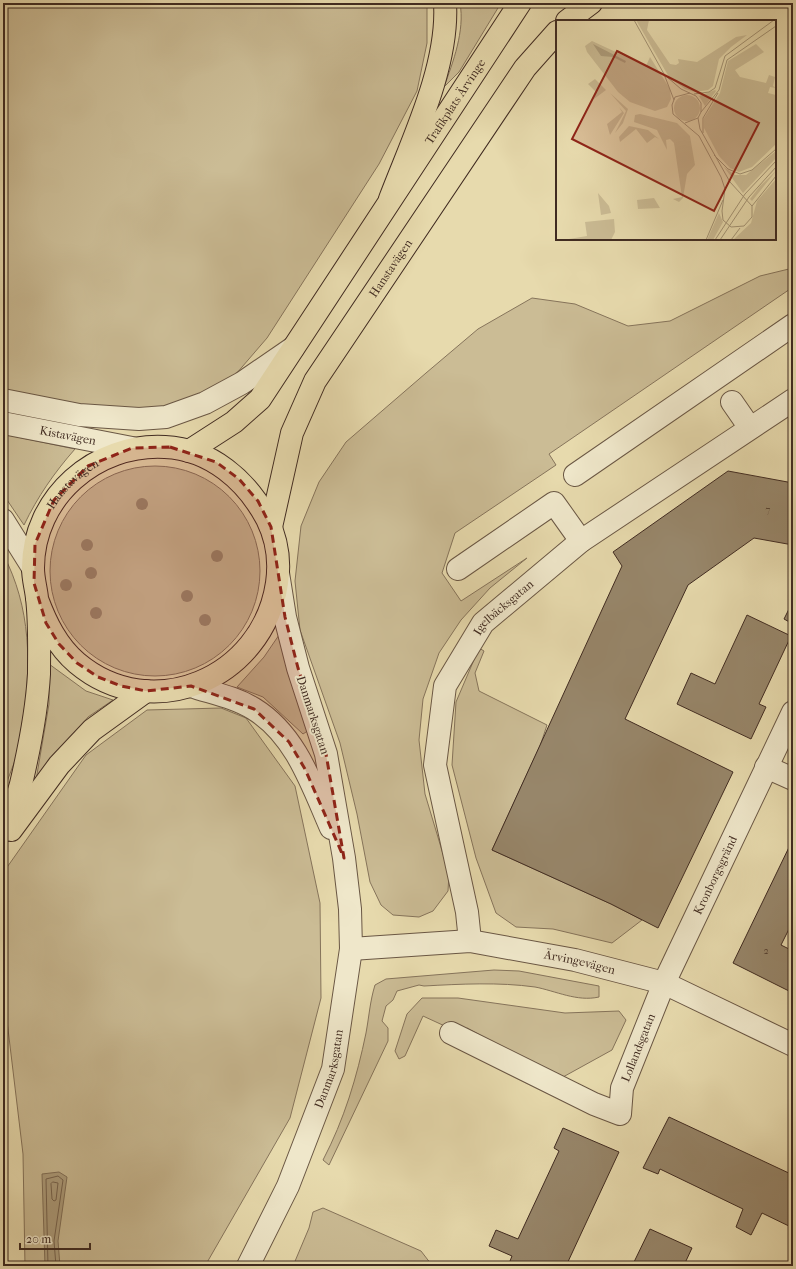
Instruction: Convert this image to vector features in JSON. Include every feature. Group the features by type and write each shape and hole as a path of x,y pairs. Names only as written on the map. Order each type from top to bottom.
{"main road":[{"path":"189,451 234,422 260,399 390,199 432,88 441,53 446,14 445,3"},
{"name":"Trafikplats Ärvinge","path":"390,199 520,3"},
{"path":"568,20 591,3"},
{"name":"Hanstavägen","path":"271,527 292,433 315,381 525,68 556,33"},
{"name":"Hanstavägen","path":"3,831 20,785 33,721 39,675 37,600 33,568 35,544 43,521 54,500 69,482 88,466 109,455 132,448 151,446 170,447 189,451 216,462 239,479 258,501 271,527 277,550 278,573 275,598 266,622 252,644 235,662 214,676 191,686 169,691 146,691 115,684 98,677 77,663 59,644 46,623 37,600"},
{"path":"3,840 59,765 92,730 146,691"}],"street":[{"path":"575,475 793,326"},
{"path":"3,400 79,415 139,419 166,417 205,403 242,383 293,348"},
{"name":"Igelbäcksgatan","path":"470,941 467,912 435,765 445,686 483,623 581,541 793,400"},
{"path":"732,402 750,428"},
{"name":"Kistavägen","path":"3,423 132,448"},
{"path":"458,570 554,503 581,541"},
{"path":"3,520 33,568"},
{"name":"Danmarksgatan","path":"248,1266 288,1186 333,1069 351,949 350,909 344,858 326,754 298,668 285,617 278,573"},
{"name":"Danmarksgatan","path":"191,686 235,700 254,709 272,723 289,742 305,769 344,858"},
{"name":"Kronborgsgränd","path":"664,982 793,712"},
{"path":"766,767 793,779"},
{"name":"Ärvingevägen","path":"351,949 470,941 574,960 664,982 793,1045"},
{"name":"Lollandsgatan","path":"451,1033 594,1104 620,1114 622,1088 664,982"}],"highlighted area":[{"path":"170,447 216,462 239,479 258,501 271,527 285,617 298,668 326,754 344,858 305,769 289,742 254,709 191,686 146,691 121,686 98,677 77,663 59,644 46,623 34,583 35,544 54,500 88,466 132,448"}],"shaded area":[{"path":"3,3 427,3 427,43 417,91 379,164 267,338 236,374 207,395 165,408 92,409 3,390"},
{"path":"460,3 501,3 459,72 444,87 460,35"},
{"path":"793,268 793,287 549,454 556,465 455,533 442,573 461,601 527,558 490,588 461,620 439,653 423,699 419,740 425,794 449,874 448,891 433,911 419,917 393,915 381,905 370,882 357,814 340,743 300,630 295,581 301,526 319,482 346,442 478,329 532,298 575,304 628,326 670,321 760,276"},
{"path":"3,434 75,449 47,485 24,525 3,494"},
{"path":"145,466 165,466 186,470 205,478 214,483 230,496 243,512 256,540 260,561 260,581 256,602 243,630 230,646 214,659 186,672 165,676 145,676 124,672 105,664 88,653 73,638 62,621 54,602 50,581 50,561 54,540 62,521 73,504 88,489 105,478 124,470"},
{"path":"3,554 12,574 24,616 28,659 25,702 18,750 3,792"},
{"path":"279,635 288,673 309,730 303,734 263,697 237,687 264,657"},
{"path":"479,648 484,651 475,673 479,691 547,725 540,746 492,850 611,904 642,920 612,943 553,929 516,927 496,913 476,858 452,765 456,702"},
{"path":"49,664 86,691 113,700 88,717 36,780 49,704"},
{"path":"221,708 246,718 295,786 320,903 321,998 290,1118 205,1266 25,1266 23,1154 5,1004 3,1004 3,873 86,755 147,710"},
{"path":"494,970 519,971 599,986 599,997 583,998 535,987 494,984 419,985 397,991 393,1000 386,1006 382,1021 388,1028 388,1041 329,1165 323,1160 331,1145 354,1082 366,1033 375,985 386,979"},
{"path":"422,998 458,998 565,1013 619,1011 626,1020 612,1050 563,1077 546,1071 467,1028 460,1033 423,1016 405,1056 399,1059 395,1051 407,1014"},
{"path":"323,1208 421,1251 431,1264 428,1266 293,1266 309,1228 313,1212"}],"water":[{"path":"59,1172 67,1177 58,1241 60,1266 45,1266 42,1174"}],"building":[{"path":"728,471 793,483 793,545 754,538 688,585 625,719 733,772 658,928 611,904 492,850 622,566 613,552"},
{"path":"790,607 793,608 793,624 784,619"},
{"path":"747,615 791,636 759,704 766,707 751,739 677,704 691,673 715,684"},
{"path":"793,839 793,921 781,945 793,951 793,993 733,963"},
{"path":"669,1117 793,1175 793,1228 762,1213 751,1235 736,1227 743,1209 660,1169 658,1174 643,1168"},
{"path":"563,1128 619,1152 566,1266 508,1266 512,1256 489,1246 496,1230 518,1239 559,1151 554,1148"},
{"path":"650,1229 692,1248 685,1263 691,1266 643,1266 634,1262"}]}
